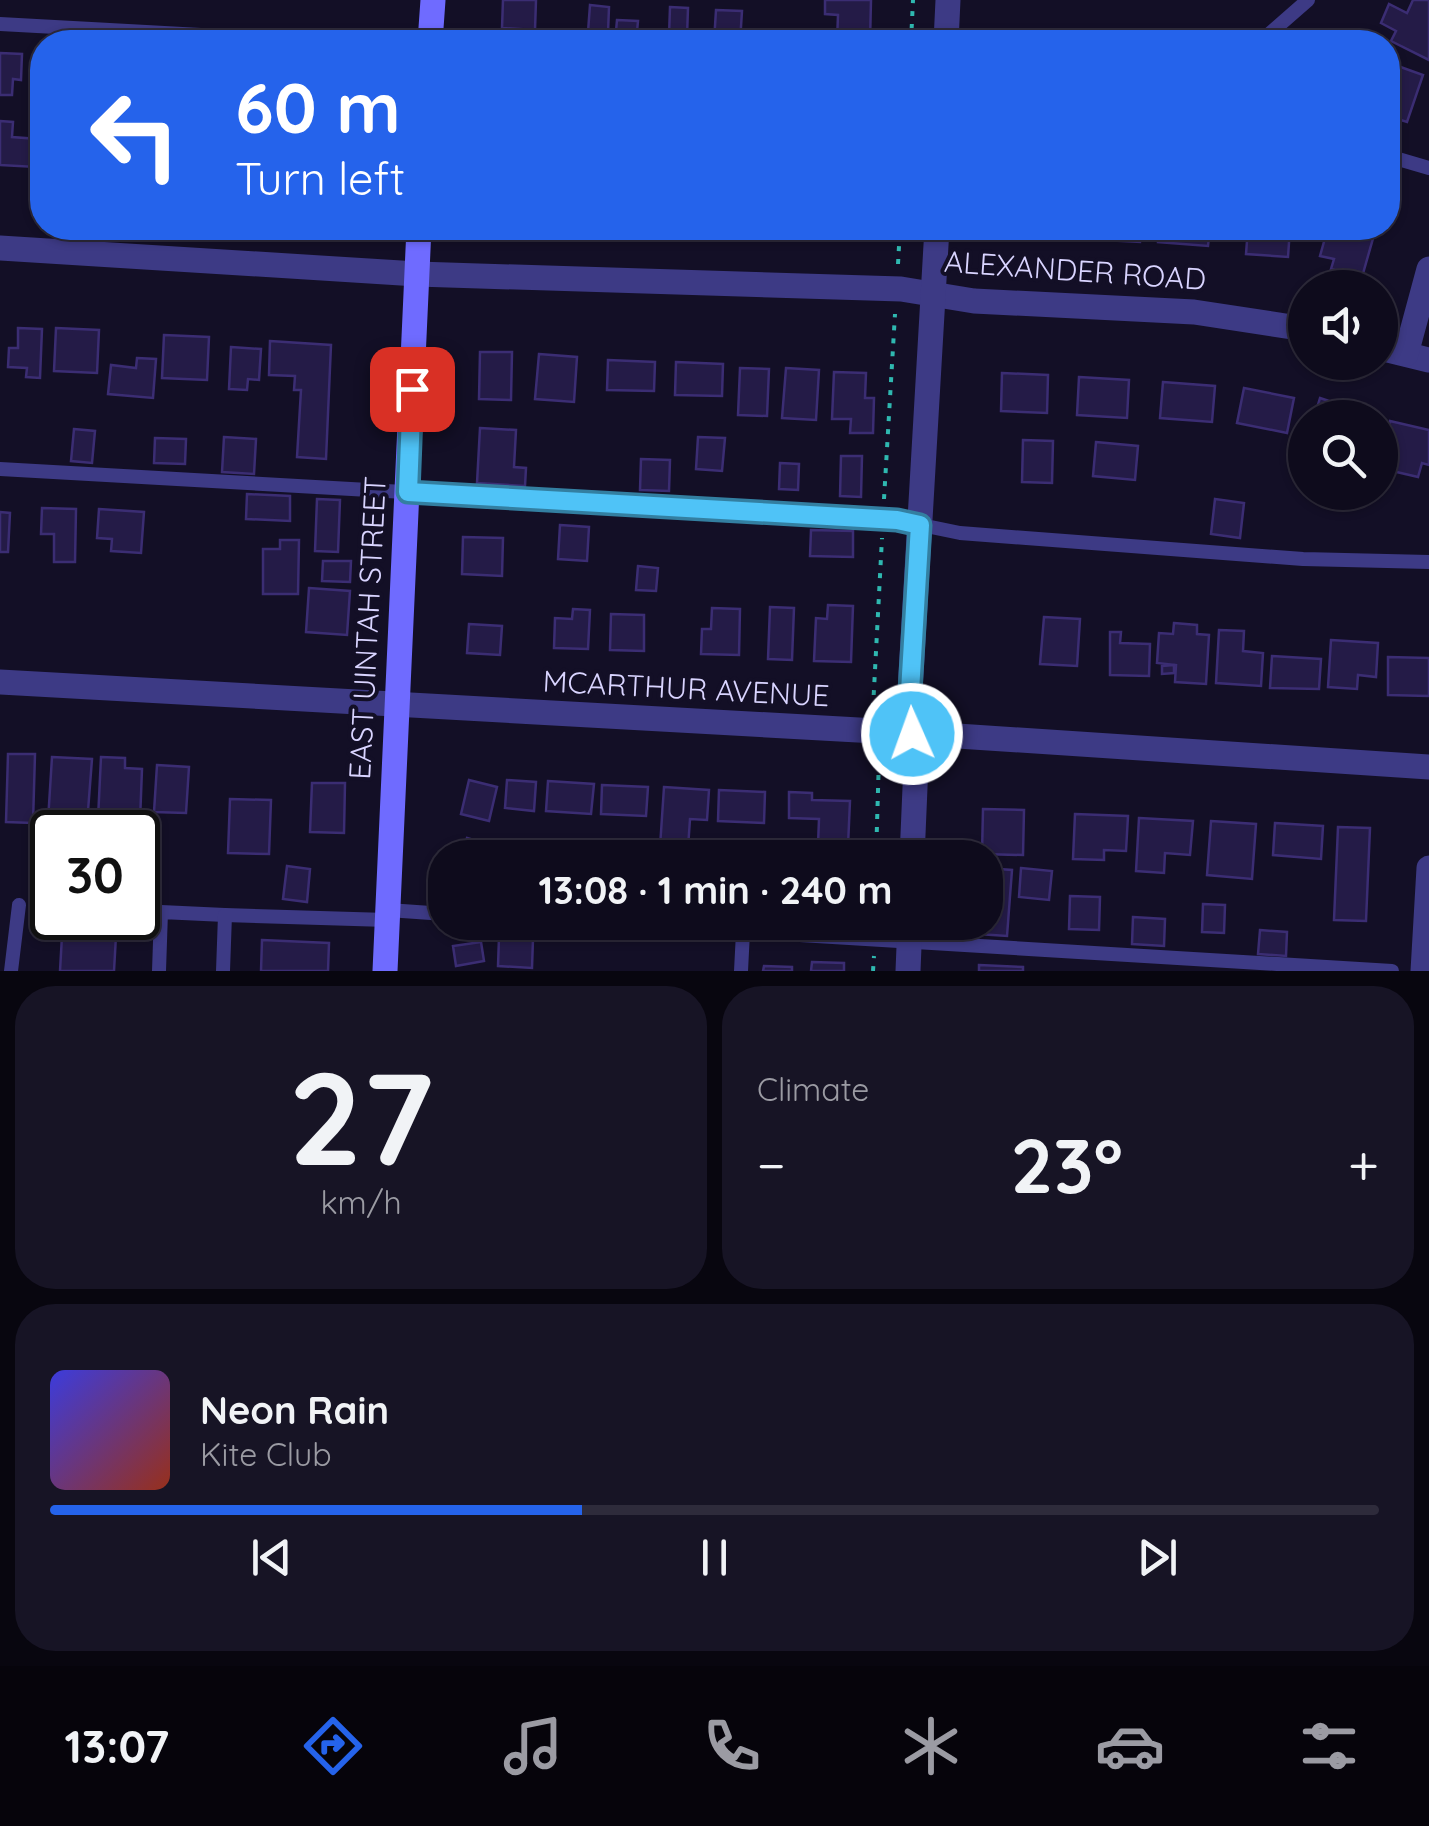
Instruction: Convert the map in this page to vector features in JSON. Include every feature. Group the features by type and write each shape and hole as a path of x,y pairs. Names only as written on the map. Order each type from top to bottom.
{"main road":[{"path":"431,30 432,0"},
{"name":"EAST UINTAH STREET","path":"385,971 418,240"}],"street":[{"path":"947,30 948,0"},
{"path":"913,840 916,764 909,708 937,240"},
{"name":"ALEXANDER ROAD","path":"0,248 417,274 896,289 974,300 1194,312 1288,327"},
{"path":"1418,357 1429,270"},
{"name":"MCARTHUR AVENUE","path":"0,682 1429,767"},
{"path":"1423,971 1429,868"},
{"path":"908,971 909,940"}],"lane":[{"path":"1274,30 1308,0"},
{"path":"0,24 110,30"},
{"path":"1400,160 1429,168"},
{"path":"0,469 883,519 958,533 1265,556 1429,562"},
{"path":"12,971 19,905"},
{"path":"159,971 161,912 428,914"},
{"path":"223,971 225,915"},
{"path":"741,971 742,940"},
{"path":"1003,940 1392,971"}],"path":[{"path":"911,30 913,0"},
{"path":"877,840 881,774 872,697 899,240"}],"building":[{"path":"503,0 536,0 535,30 502,28"},
{"path":"825,0 871,0 870,30 837,30 838,15 825,14"},
{"path":"1413,0 1429,0 1429,60 1400,46 1400,30 1381,23 1389,4 1407,13"},
{"path":"590,5 609,7 608,30 588,30"},
{"path":"670,7 688,8 687,30 669,30"},
{"path":"716,10 742,11 741,30 715,30"},
{"path":"617,20 638,21 637,30 616,30"},
{"path":"0,53 22,54 21,80 13,79 12,95 0,95"},
{"path":"1400,67 1423,75 1407,122 1400,120"},
{"path":"0,121 13,122 12,137 30,138 30,167 0,165"},
{"path":"1158,240 1209,240 1208,246"},
{"path":"1247,240 1289,240 1288,257 1246,254"},
{"path":"1324,240 1373,240 1364,270 1331,269 1334,259 1320,256"},
{"path":"18,328 42,329 40,378 26,377 27,368 8,367 9,348 18,348"},
{"path":"56,328 99,330 97,373 54,371"},
{"path":"164,335 209,337 207,380 162,378"},
{"path":"270,341 331,345 326,459 297,457 301,390 294,390 295,376 269,375"},
{"path":"231,347 261,349 259,380 248,379 247,390 229,389"},
{"path":"480,352 512,352 511,400 479,399"},
{"path":"539,354 577,357 574,402 535,399"},
{"path":"137,358 156,359 153,398 108,394 111,365 136,368"},
{"path":"608,360 655,362 654,391 607,390"},
{"path":"676,362 723,364 722,396 675,395"},
{"path":"740,368 769,369 767,416 738,415"},
{"path":"786,368 819,370 816,420 782,418"},
{"path":"834,372 866,373 865,398 874,398 873,433 850,433 851,419 832,419"},
{"path":"1002,373 1048,375 1047,413 1001,411"},
{"path":"1079,377 1129,380 1127,418 1077,415"},
{"path":"1163,382 1215,386 1212,422 1160,418"},
{"path":"1244,388 1294,398 1288,400 1287,433 1237,423"},
{"path":"1398,423 1429,430 1429,465 1422,463 1418,477 1398,472"},
{"path":"480,428 516,430 514,467 526,468 525,486 477,483"},
{"path":"74,429 95,431 92,463 71,461"},
{"path":"224,437 256,439 254,474 222,472"},
{"path":"698,437 725,438 722,471 696,469"},
{"path":"155,438 186,439 185,464 154,463"},
{"path":"1023,440 1053,441 1052,483 1022,482"},
{"path":"1096,442 1138,446 1135,480 1093,476"},
{"path":"841,456 862,456 861,497 840,496"},
{"path":"641,459 670,460 669,491 640,490"},
{"path":"780,463 799,464 798,490 779,489"},
{"path":"247,494 290,496 290,521 246,519"},
{"path":"317,499 340,500 338,552 315,551"},
{"path":"1215,499 1244,503 1240,538 1211,534"},
{"path":"42,508 76,509 75,562 54,562 54,534 41,534"},
{"path":"99,509 144,512 141,553 111,551 112,539 97,538"},
{"path":"0,512 10,513 8,552 0,552"},
{"path":"560,525 589,527 587,561 558,559"},
{"path":"811,530 853,531 853,557 810,556"},
{"path":"463,537 503,538 502,576 462,574"},
{"path":"280,540 299,540 298,594 263,594 263,549 280,549"},
{"path":"323,561 351,561 350,582 322,581"},
{"path":"638,566 658,568 656,591 636,590"},
{"path":"309,588 350,591 347,635 306,632"},
{"path":"828,605 853,606 851,662 814,661 816,618 827,619"},
{"path":"770,607 794,608 792,660 768,659"},
{"path":"712,608 740,609 739,655 701,654 702,629 711,629"},
{"path":"573,609 590,610 588,649 554,648 555,618 572,619"},
{"path":"611,614 644,615 644,651 610,650"},
{"path":"1044,617 1080,619 1077,666 1040,664"},
{"path":"1174,623 1197,625 1197,634 1209,635 1206,684 1175,682 1176,665 1157,663 1159,633 1173,634"},
{"path":"469,624 502,626 500,655 467,653"},
{"path":"1219,630 1244,631 1243,651 1263,653 1261,686 1216,683"},
{"path":"1110,632 1121,632 1120,643 1150,644 1149,676 1110,675"},
{"path":"1331,640 1378,643 1376,677 1358,675 1357,689 1328,687"},
{"path":"1272,656 1321,659 1319,689 1270,688"},
{"path":"1388,657 1429,658 1429,696 1388,695"},
{"path":"1174,665 1174,673 1162,674 1162,666"},
{"path":"8,754 35,754 30,823 6,822"},
{"path":"52,757 92,759 88,810 49,810"},
{"path":"101,757 125,758 125,768 142,769 140,810 98,810"},
{"path":"157,765 189,767 186,813 154,810"},
{"path":"469,780 497,787 489,821 461,814"},
{"path":"507,780 536,782 534,811 505,808"},
{"path":"548,781 594,784 591,814 546,811"},
{"path":"312,783 345,783 344,833 310,832"},
{"path":"602,785 648,787 646,816 601,814"},
{"path":"664,787 709,790 707,820 690,819 689,840 660,840"},
{"path":"719,790 765,792 764,823 718,821"},
{"path":"789,792 812,793 812,800 850,801 848,840 818,840 819,819 789,818"},
{"path":"230,799 271,800 269,854 228,853"},
{"path":"983,809 1024,810 1023,855 1003,855 1003,840 982,840"},
{"path":"1075,814 1128,816 1126,851 1104,850 1104,860 1073,859"},
{"path":"1139,818 1193,821 1190,855 1165,853 1164,873 1136,871"},
{"path":"1211,821 1256,824 1252,879 1207,875"},
{"path":"1275,823 1323,826 1321,859 1273,855"},
{"path":"1338,827 1370,828 1366,921 1334,920"},
{"path":"287,866 310,869 307,902 283,899"},
{"path":"1021,868 1052,871 1049,900 1019,897"},
{"path":"1003,869 1012,870 1007,936 1003,936"},
{"path":"1070,896 1100,897 1099,930 1069,929"},
{"path":"1203,904 1225,905 1224,933 1202,932"},
{"path":"1133,917 1165,919 1164,946 1132,944"},
{"path":"1260,930 1287,932 1286,956 1258,954"},
{"path":"62,940 116,940 114,971 60,971"},
{"path":"262,940 329,943 328,971 261,971"},
{"path":"499,940 533,940 532,968 498,966"},
{"path":"481,942 484,961 456,966 453,946"},
{"path":"812,962 844,963 844,971 811,971"},
{"path":"979,965 1023,967 1023,971 979,971"},
{"path":"764,966 792,967 792,971 763,971"}],"route":[{"path":"412,389 408,492 897,520 920,525 909,708 912,734"}]}
